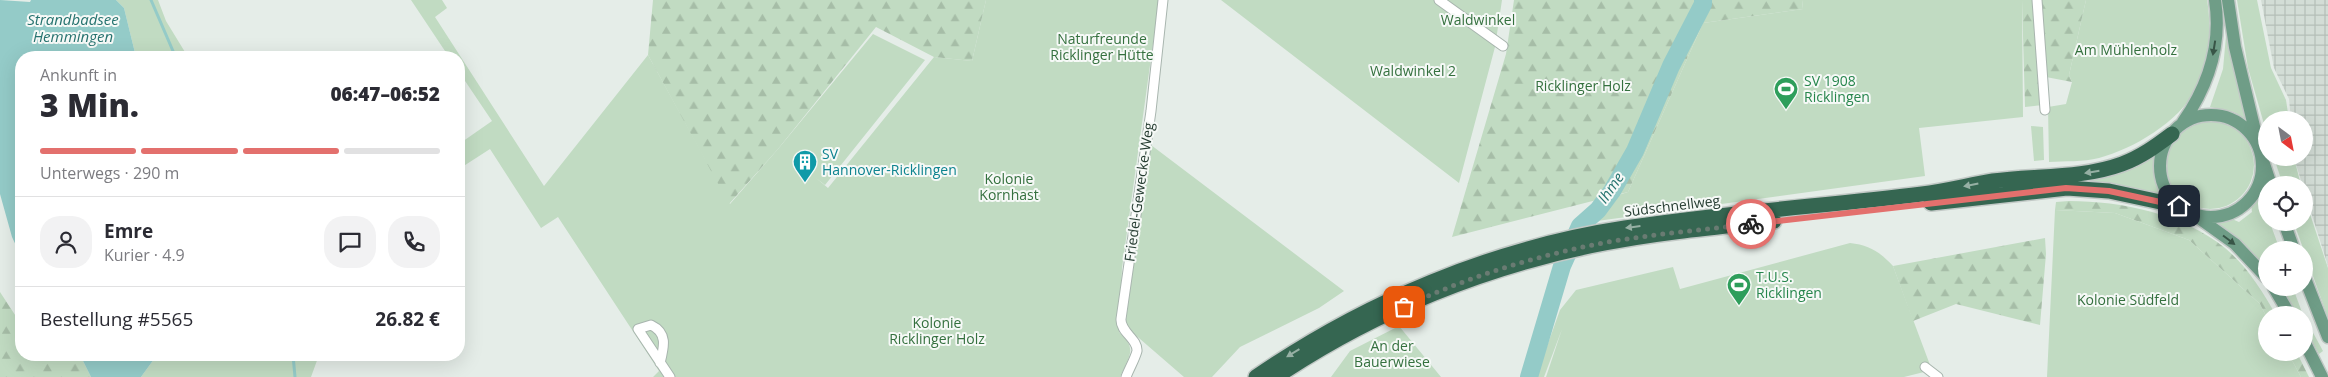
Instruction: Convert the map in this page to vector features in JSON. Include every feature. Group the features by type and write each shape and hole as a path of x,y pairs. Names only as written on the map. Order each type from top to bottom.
{"highway":[{"name":"Südschnellweg","path":"1256,377 1344,324 1410,292 1495,260 1604,237 2019,185 2066,181 2122,164 2152,148 2177,129"},
{"name":"Südschnellweg","path":"2066,181 2184,209"},
{"name":"Südschnellweg","path":"1276,377 1349,333 1422,298 1564,246"}],"main road":[{"path":"2215,0 2216,34 2211,68 2199,98 2163,152 2161,172 2164,185 2184,209 2235,244 2258,268"},
{"path":"2228,0 2235,47 2258,144"},
{"path":"2177,129 2203,116 2225,116 2238,122 2250,132 2258,144"},
{"path":"2184,209 2202,216 2216,216 2229,213 2241,207 2251,198 2258,186 2262,166"},
{"path":"2312,296 2328,337"},
{"path":"2313,359 2322,377"}],"street":[{"name":"Friedel-Gewecke-Weg","path":"1126,377 1137,350 1134,342 1123,330 1121,319 1151,111 1163,0"},
{"path":"1439,0 1503,46"},
{"path":"2037,0 2045,110"},
{"path":"660,363 670,377"},
{"path":"1925,367 1938,377"}],"shaded area":[{"path":"2261,0 2328,0 2328,266 2313,218 2313,176 2300,176 2297,166 2313,166 2313,111 2290,111 2289,99 2274,68"}],"green space":[{"path":"116,0 158,0 166,21 184,51 135,51 124,8"},
{"name":"Kolonie Kornhast","path":"411,0 442,0 447,8 435,17 457,51 445,51"},
{"path":"653,0 986,0 972,61 934,57 876,27 778,149 729,204 648,55"},
{"name":"Kolonie Kornhast","path":"986,0 1159,0 1122,268 1119,332 1125,338 1130,348 1129,358 1120,377 653,377 659,371 558,217 541,228 490,149 465,165 465,140 492,121 465,81 465,64 544,186 648,55 730,204 873,34 925,60 825,185 816,178 828,188 934,57 972,61"},
{"name":"Waldwinkel 2","path":"1221,0 1502,0 1495,47 1459,183"},
{"name":"Ricklinger Holz","path":"1514,0 1802,0 1803,9 1703,23 1628,192 1452,237 1506,54"},
{"path":"1802,0 2022,0 2023,117 1919,128 1925,176 1597,221 1609,198 1628,192 1703,23 1803,9"},
{"path":"2022,0 2086,0 2069,75 2072,82 2046,77 2042,105 2025,107"},
{"name":"Am Mühlenholz","path":"2086,0 2207,0 2209,34 2207,57 2196,89 2188,101 2167,123 2154,132 2126,148 2099,158 2049,162 2048,107 2066,104 2072,82 2069,75"},
{"path":"2237,0 2257,0 2271,68 2286,100 2288,111 2260,111 2248,68"},
{"path":"2226,36 2249,122 2234,112 2210,107 2223,69"},
{"path":"2210,121 2227,125 2241,134 2250,148 2254,165 2250,182 2241,196 2227,205 2210,209 2193,205 2179,196 2170,182 2166,165 2170,148 2179,134 2193,125"},
{"path":"2031,126 2043,127 2044,160 2034,161"},
{"path":"1151,145 1344,291 1319,308 1240,347 1212,377 1184,377 1125,326"},
{"path":"2155,156 2155,178 2160,194 2086,180 2124,171"},
{"path":"2277,166 2296,166 2299,176 2280,176"},
{"path":"2258,196 2258,231 2273,231 2277,241 2258,241 2258,264 2215,224 2215,222 2232,219 2239,222 2252,212 2251,204"},
{"path":"2056,202 2089,202 2131,207 2171,218 2190,226 2208,236 2233,255 2258,285 2258,296 2265,296 2271,306 2261,306 2189,240 2115,213 2055,210"},
{"name":"Kolonie Südfeld","path":"2055,210 2115,213 2189,240 2260,304 2261,306 2258,306 2258,361 2292,361 2301,377 2047,377"},
{"path":"2313,223 2328,268 2328,318 2313,276 2313,241 2300,241 2297,231 2313,231"},
{"path":"2045,238 2046,254 2040,325 1956,304 1913,321 1893,266"},
{"name":"T.U.S. Ricklingen","path":"1850,243 1863,245 1874,250 1893,266 1930,365 1924,372 1904,377 1546,377 1562,329 1544,377 1536,377 1560,310 1576,290 1673,267 1680,289"},
{"path":"0,292 15,315 15,361 83,361 91,377 0,377"},
{"path":"2284,296 2296,296 2300,306 2290,306"},
{"name":"An der Bauerwiese","path":"1399,326 1441,377 1331,377 1350,351"},
{"path":"2313,333 2323,351 2319,354 2313,343"},
{"path":"153,361 317,361 311,377 141,377"},
{"path":"2292,361 2301,361 2309,377 2301,377"}],"water":[{"name":"Strandbadsee Hemmingen","path":"0,0 30,2 31,0 116,0 124,8 135,51 15,51 15,243 0,194"},
{"path":"83,361 153,361 141,377 91,377"}],"waterway":[{"path":"151,0 173,51"},
{"name":"Ihme","path":"1529,377 1562,266 1580,226 1598,210 1612,191 1635,151 1671,66 1703,4 1703,0"},
{"path":"294,361 295,377"}],"way so far":[{"path":"1404,307 1460,283 1531,260 1604,243 1751,224"}],"place":[{"name":"SV 1908 Ricklingen","path":"1786,110"},
{"name":"SV Hannover-Ricklingen","path":"805,183"},
{"name":"T.U.S. Ricklingen","path":"1739,306"}],"route":[{"path":"1751,224 2066,188 2130,194 2179,206"}],"park label":[{"name":"Waldwinkel","path":"1478,20"},
{"name":"Naturfreunde Ricklinger Hütte","path":"1102,48"},
{"name":"Kolonie Ricklinger Holz","path":"937,332"}]}
